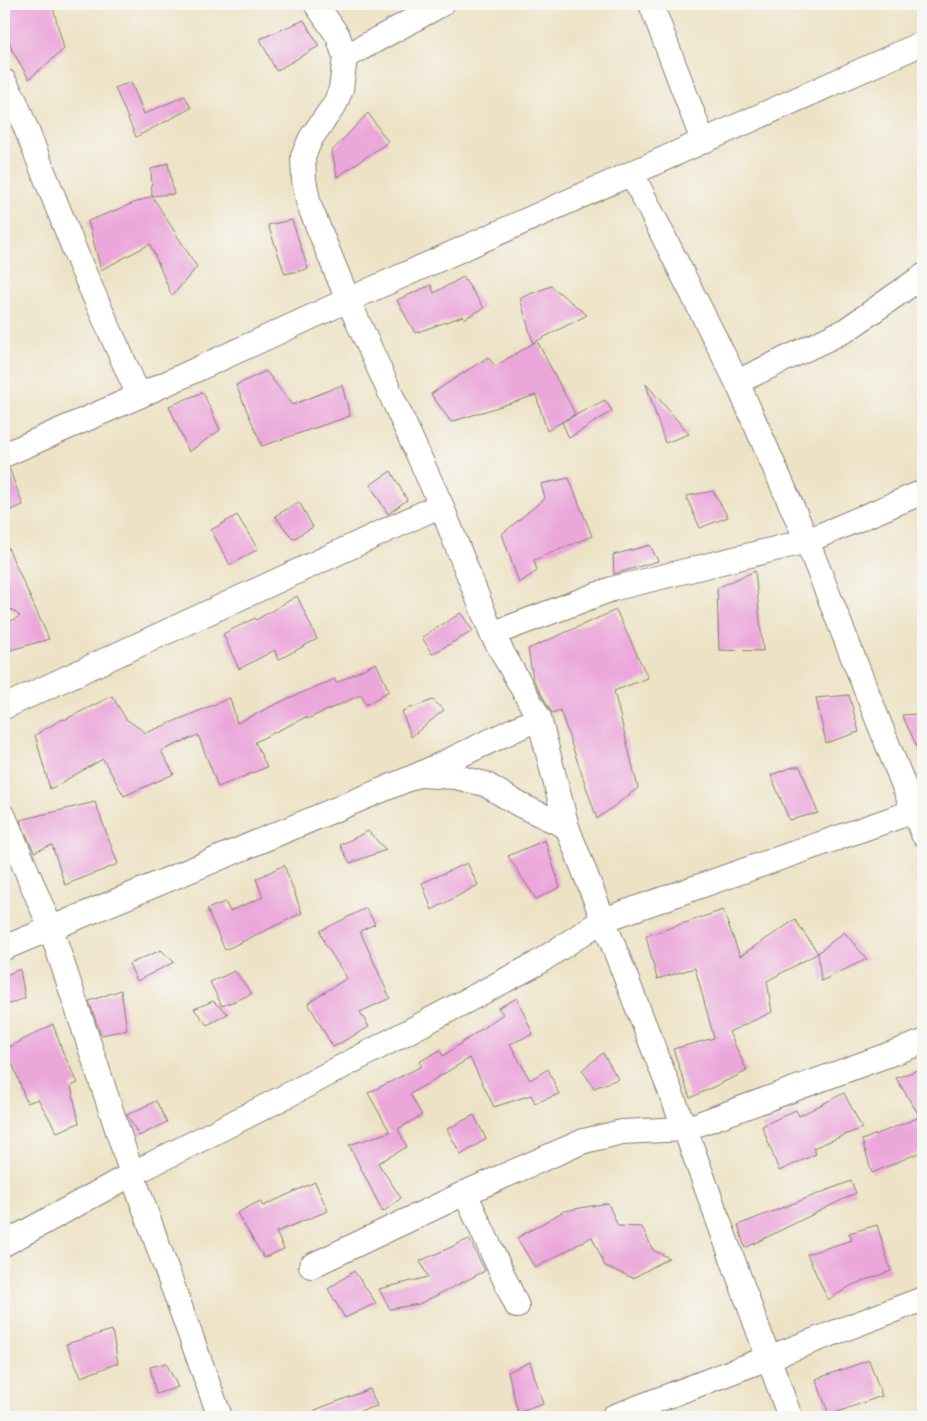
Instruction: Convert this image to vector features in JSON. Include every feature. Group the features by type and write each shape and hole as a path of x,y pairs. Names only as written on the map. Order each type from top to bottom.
{"street":[{"path":"316,4 338,36 345,57 341,89 335,104 311,138 303,156 304,180 309,205 348,300 441,505 492,634 539,718 567,827 685,1129 790,1417"},
{"path":"345,57 442,4"},
{"path":"651,4 703,142"},
{"path":"4,455 923,43"},
{"path":"4,81 15,101 82,266 139,396"},
{"path":"632,174 737,382 807,541 919,809 923,834"},
{"path":"737,382 846,330 923,276"},
{"path":"492,634 612,589 807,541 923,492"},
{"path":"4,707 441,505"},
{"path":"4,948 418,775 539,718"},
{"path":"418,775 456,777 485,784 567,827"},
{"path":"4,1244 132,1174 294,1092 536,964 603,920 919,809"},
{"path":"4,817 51,929 132,1174 220,1417"},
{"path":"311,1266 465,1193 584,1141 622,1132 685,1129 923,1042"},
{"path":"465,1193 517,1306"},
{"path":"613,1417 923,1299"}],"building":[{"path":"4,4 52,4 64,49 29,79 12,50 4,24"},
{"path":"304,20 319,46 276,71 260,39"},
{"path":"131,82 144,114 185,96 191,108 136,137 115,88"},
{"path":"368,113 388,142 337,177 332,151"},
{"path":"168,163 174,194 152,196 151,169"},
{"path":"152,196 197,267 172,296 150,244 101,270 88,221"},
{"path":"292,220 308,269 285,274 268,225"},
{"path":"463,277 484,308 464,319 463,316 415,333 397,300 431,285 434,293"},
{"path":"551,286 587,315 533,343 520,298"},
{"path":"537,341 575,414 547,431 536,395 451,422 431,394 488,357 495,366"},
{"path":"266,371 292,405 342,385 350,416 262,446 236,385"},
{"path":"646,384 689,434 665,443"},
{"path":"203,392 220,430 189,452 169,406"},
{"path":"605,400 612,411 569,438 562,422"},
{"path":"9,468 23,505 4,513 4,469"},
{"path":"391,471 407,500 388,514 370,485"},
{"path":"569,478 592,536 534,560 537,571 519,583 502,534 545,498 541,484"},
{"path":"713,491 728,517 700,528 686,496"},
{"path":"299,502 313,527 293,539 275,516"},
{"path":"237,515 258,549 230,565 211,530"},
{"path":"4,539 49,639 4,652 4,625 20,616 4,604"},
{"path":"650,545 658,561 614,574 613,555"},
{"path":"755,571 763,651 719,650 717,588"},
{"path":"297,596 317,639 278,660 275,650 239,669 223,634 255,618 256,620"},
{"path":"616,610 648,678 614,691 638,788 597,819 560,710 552,713 533,679 528,649"},
{"path":"461,613 473,631 432,654 422,637"},
{"path":"376,663 389,691 366,705 361,695 307,719 306,717 255,742 267,767 218,787 198,735 161,751 174,774 124,796 103,759 50,789 35,735 63,719 112,696 126,719 146,733 230,698 237,723 289,698 335,679 336,683"},
{"path":"849,695 859,732 826,743 816,698"},
{"path":"433,700 444,710 411,737 402,711"},
{"path":"918,714 923,719 923,759 902,715"},
{"path":"793,767 800,767 818,813 789,820 771,775"},
{"path":"95,802 118,864 65,885 52,845 34,852 20,820"},
{"path":"368,831 386,850 350,863 340,845"},
{"path":"545,840 560,887 536,899 508,856"},
{"path":"467,863 478,885 432,910 422,883"},
{"path":"284,865 302,913 225,950 207,909 225,902 230,911 263,897 256,879"},
{"path":"366,908 375,924 360,931 390,998 360,1012 369,1027 333,1047 308,1003 347,978 325,944 320,931"},
{"path":"723,910 740,956 795,920 818,953 767,981 772,1012 729,1032 747,1071 690,1098 673,1049 714,1038 695,968 657,979 646,936"},
{"path":"844,932 867,959 821,981 818,953"},
{"path":"161,950 174,962 137,981 129,964"},
{"path":"20,969 25,998 4,1006 4,976"},
{"path":"235,971 252,994 222,1006 210,982"},
{"path":"121,990 127,1030 101,1035 89,1001"},
{"path":"517,998 533,1034 510,1044 530,1080 548,1069 559,1094 535,1103 531,1095 494,1107 470,1058 410,1094 422,1115 398,1129 407,1147 378,1163 401,1198 383,1212 349,1145 390,1132 368,1093 422,1066 419,1062 440,1050 443,1056 503,1014 498,1008"},
{"path":"213,1001 228,1014 207,1025 194,1009"},
{"path":"53,1024 63,1053 78,1083 71,1086 79,1123 57,1132 38,1099 27,1103 13,1065 4,1069 4,1050"},
{"path":"603,1053 618,1079 594,1088 582,1070"},
{"path":"923,1068 923,1151 872,1173 862,1140 920,1117 896,1078"},
{"path":"844,1093 862,1128 813,1148 816,1154 779,1171 762,1126 796,1110 799,1116"},
{"path":"156,1101 167,1122 139,1136 127,1115"},
{"path":"474,1115 486,1139 461,1155 447,1129"},
{"path":"851,1181 856,1193 745,1248 738,1225"},
{"path":"315,1182 328,1211 276,1232 284,1249 264,1258 237,1213 260,1201 263,1206"},
{"path":"608,1203 618,1226 642,1227 653,1250 669,1258 633,1278 605,1266 592,1237 535,1268 517,1238 564,1211"},
{"path":"877,1225 891,1271 852,1285 828,1300 807,1254 852,1240 849,1233"},
{"path":"469,1239 485,1271 419,1304 390,1309 379,1289 428,1277 420,1261"},
{"path":"354,1271 376,1303 345,1318 328,1289"},
{"path":"112,1330 118,1363 81,1377 66,1344"},
{"path":"869,1360 882,1396 829,1415 816,1379"},
{"path":"530,1362 543,1404 518,1413 508,1372"},
{"path":"166,1363 178,1387 156,1394 150,1367"},
{"path":"370,1389 377,1406 339,1417 318,1417 315,1410"}]}
